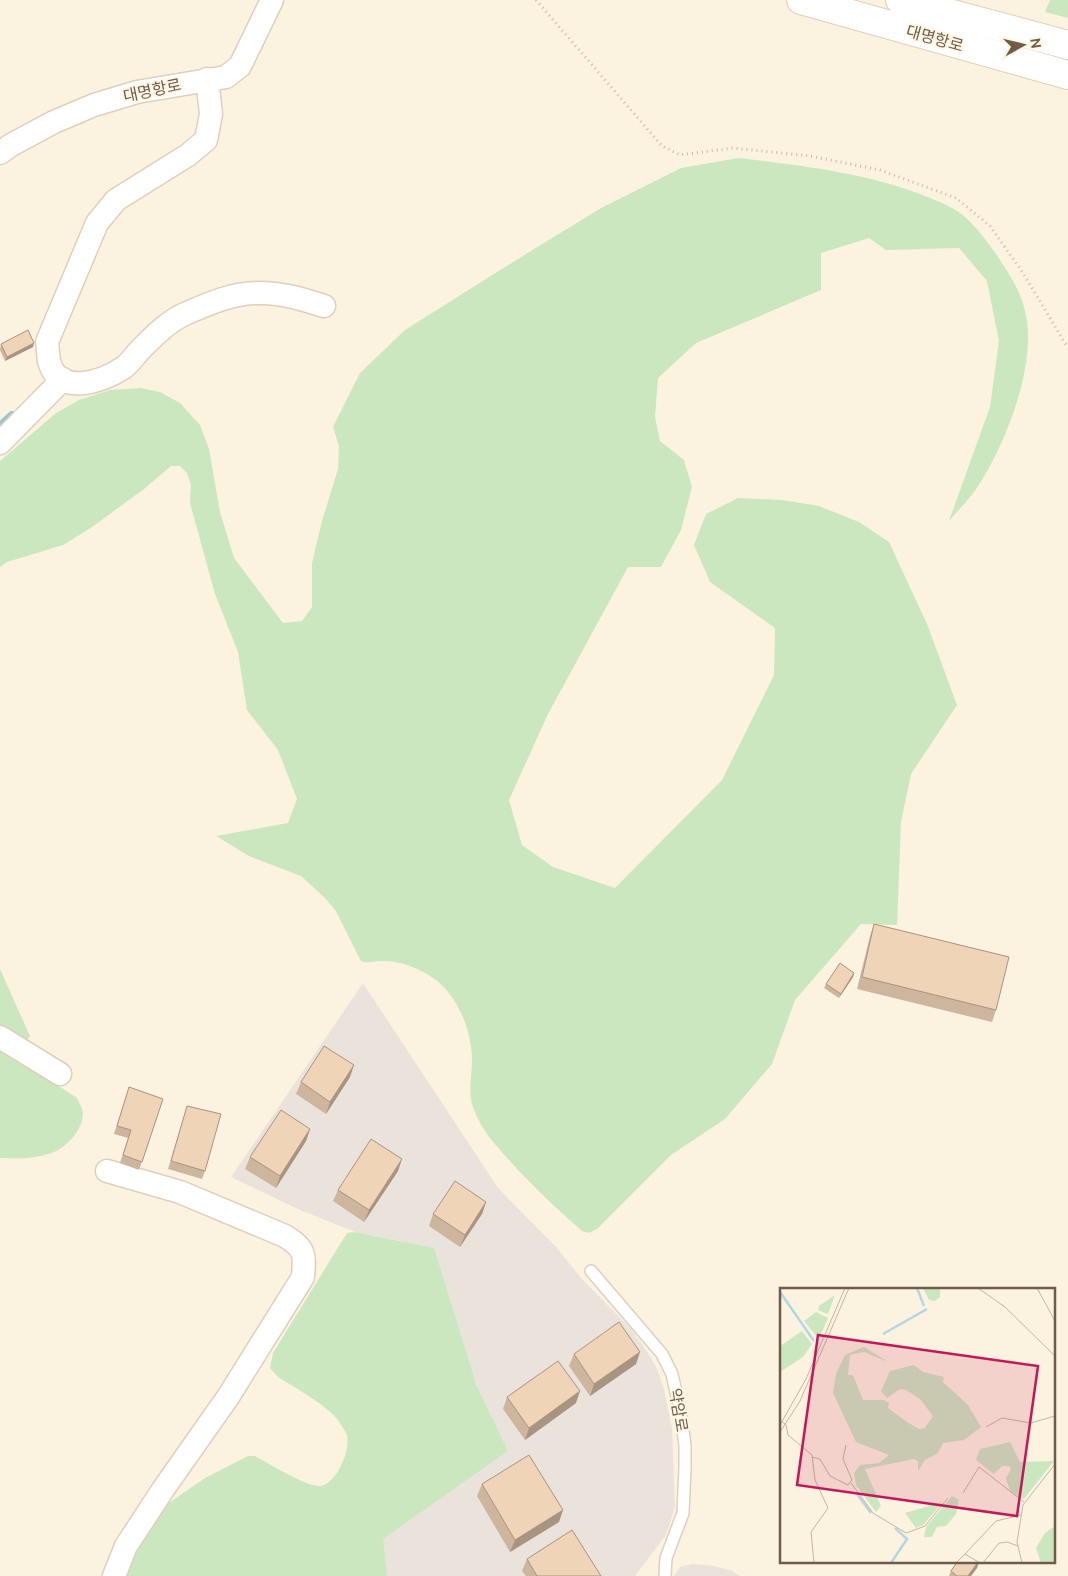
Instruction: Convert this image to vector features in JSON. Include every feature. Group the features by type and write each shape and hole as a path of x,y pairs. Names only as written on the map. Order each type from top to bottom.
{"main road":[{"name":"대명항로","path":"801,0 1068,75"},
{"name":"대명항로","path":"900,0 1068,45"}],"street":[{"name":"대명항로","path":"0,153 54,122 94,105 137,92 226,76 240,66 272,0"},
{"path":"207,79 211,114 206,140 188,155 116,200 97,223 47,342 49,362 57,375 72,384 87,384 125,367 157,333 184,314 227,298 256,292 290,296 324,306"},
{"path":"0,443 64,379"},
{"path":"0,1037 60,1074"},
{"path":"107,1171 180,1192 285,1236 299,1245 304,1262 303,1277 228,1397 126,1546 114,1576"}],"lane":[{"name":"약암로","path":"591,1270 662,1354 672,1374 680,1410 686,1468 683,1512 666,1558 666,1576"}],"path":[{"path":"536,0 662,146 680,155 732,148 810,156 880,170 956,198 990,226 1023,273 1068,348"}],"shaded area":[{"path":"363,983 498,1188 556,1247 581,1278 631,1329 658,1371 672,1428 675,1507 666,1535 635,1576 387,1576 382,1539 508,1451 476,1384 402,1241 355,1232 300,1210 231,1177"},
{"path":"693,1564 715,1566 732,1571 740,1576 674,1576 680,1567"}],"green space":[{"path":"1050,0 1068,0 1068,18 1045,12"},
{"path":"739,158 821,169 875,180 927,197 952,208 965,217 989,244 1018,290 1025,311 1028,331 1024,376 1010,423 990,466 977,488 949,521 990,407 999,341 987,281 959,248 886,250 869,238 821,253 821,290 696,343 658,378 655,417 660,441 684,460 692,487 681,530 661,567 628,567 548,714 509,800 522,845 553,867 615,888 722,780 774,675 775,628 710,582 694,545 706,514 738,498 782,500 819,506 859,522 889,542 927,624 957,705 911,774 901,822 897,925 861,924 795,1000 772,1064 725,1119 671,1155 597,1229 589,1233 582,1231 534,1187 482,1127 471,1098 472,1061 467,1027 463,1016 444,987 416,968 395,962 361,961 336,911 301,876 249,856 216,836 288,823 297,799 278,750 247,710 238,652 215,594 190,503 191,485 187,473 180,466 171,466 144,489 92,527 63,545 7,562 0,567 0,461 56,413 79,400 110,390 141,388 160,392 180,403 200,425 209,449 220,512 234,558 283,623 302,621 312,607 312,563 322,521 338,469 339,446 333,427 360,373 405,330 601,208 681,168"},
{"path":"0,969 30,1036 26,1041 0,1026"},
{"path":"0,1048 77,1098 82,1109 83,1116 81,1122 74,1136 57,1151 32,1157 0,1158"},
{"path":"355,1232 434,1248 476,1384 508,1451 383,1539 387,1576 126,1576 138,1549 163,1507 205,1478 248,1456 255,1456 298,1479 315,1486 321,1486 327,1484 332,1479 342,1465 348,1441 347,1435 337,1419 309,1396 278,1377 270,1368 273,1353 347,1233"}],"building":[{"path":"28,330 34,343 7,357 1,344"},
{"path":"874,924 1009,957 996,1010 862,977"},
{"path":"840,963 854,973 841,994 826,984"},
{"path":"324,1046 354,1065 330,1102 301,1082"},
{"path":"129,1087 163,1099 142,1162 123,1155 131,1130 117,1126"},
{"path":"187,1106 221,1114 205,1171 171,1161"},
{"path":"281,1110 310,1129 280,1176 250,1157"},
{"path":"371,1139 402,1159 369,1210 338,1190"},
{"path":"455,1181 486,1202 465,1235 433,1214"},
{"path":"619,1322 640,1352 594,1384 574,1354"},
{"path":"558,1361 580,1391 529,1428 507,1397"},
{"path":"529,1455 563,1510 515,1540 482,1484"},
{"path":"572,1530 601,1576 537,1576 527,1559"},
{"path":"956,1564 977,1564 968,1576 957,1576 951,1571"}],"waterway":[{"path":"0,426 12,415"}]}
